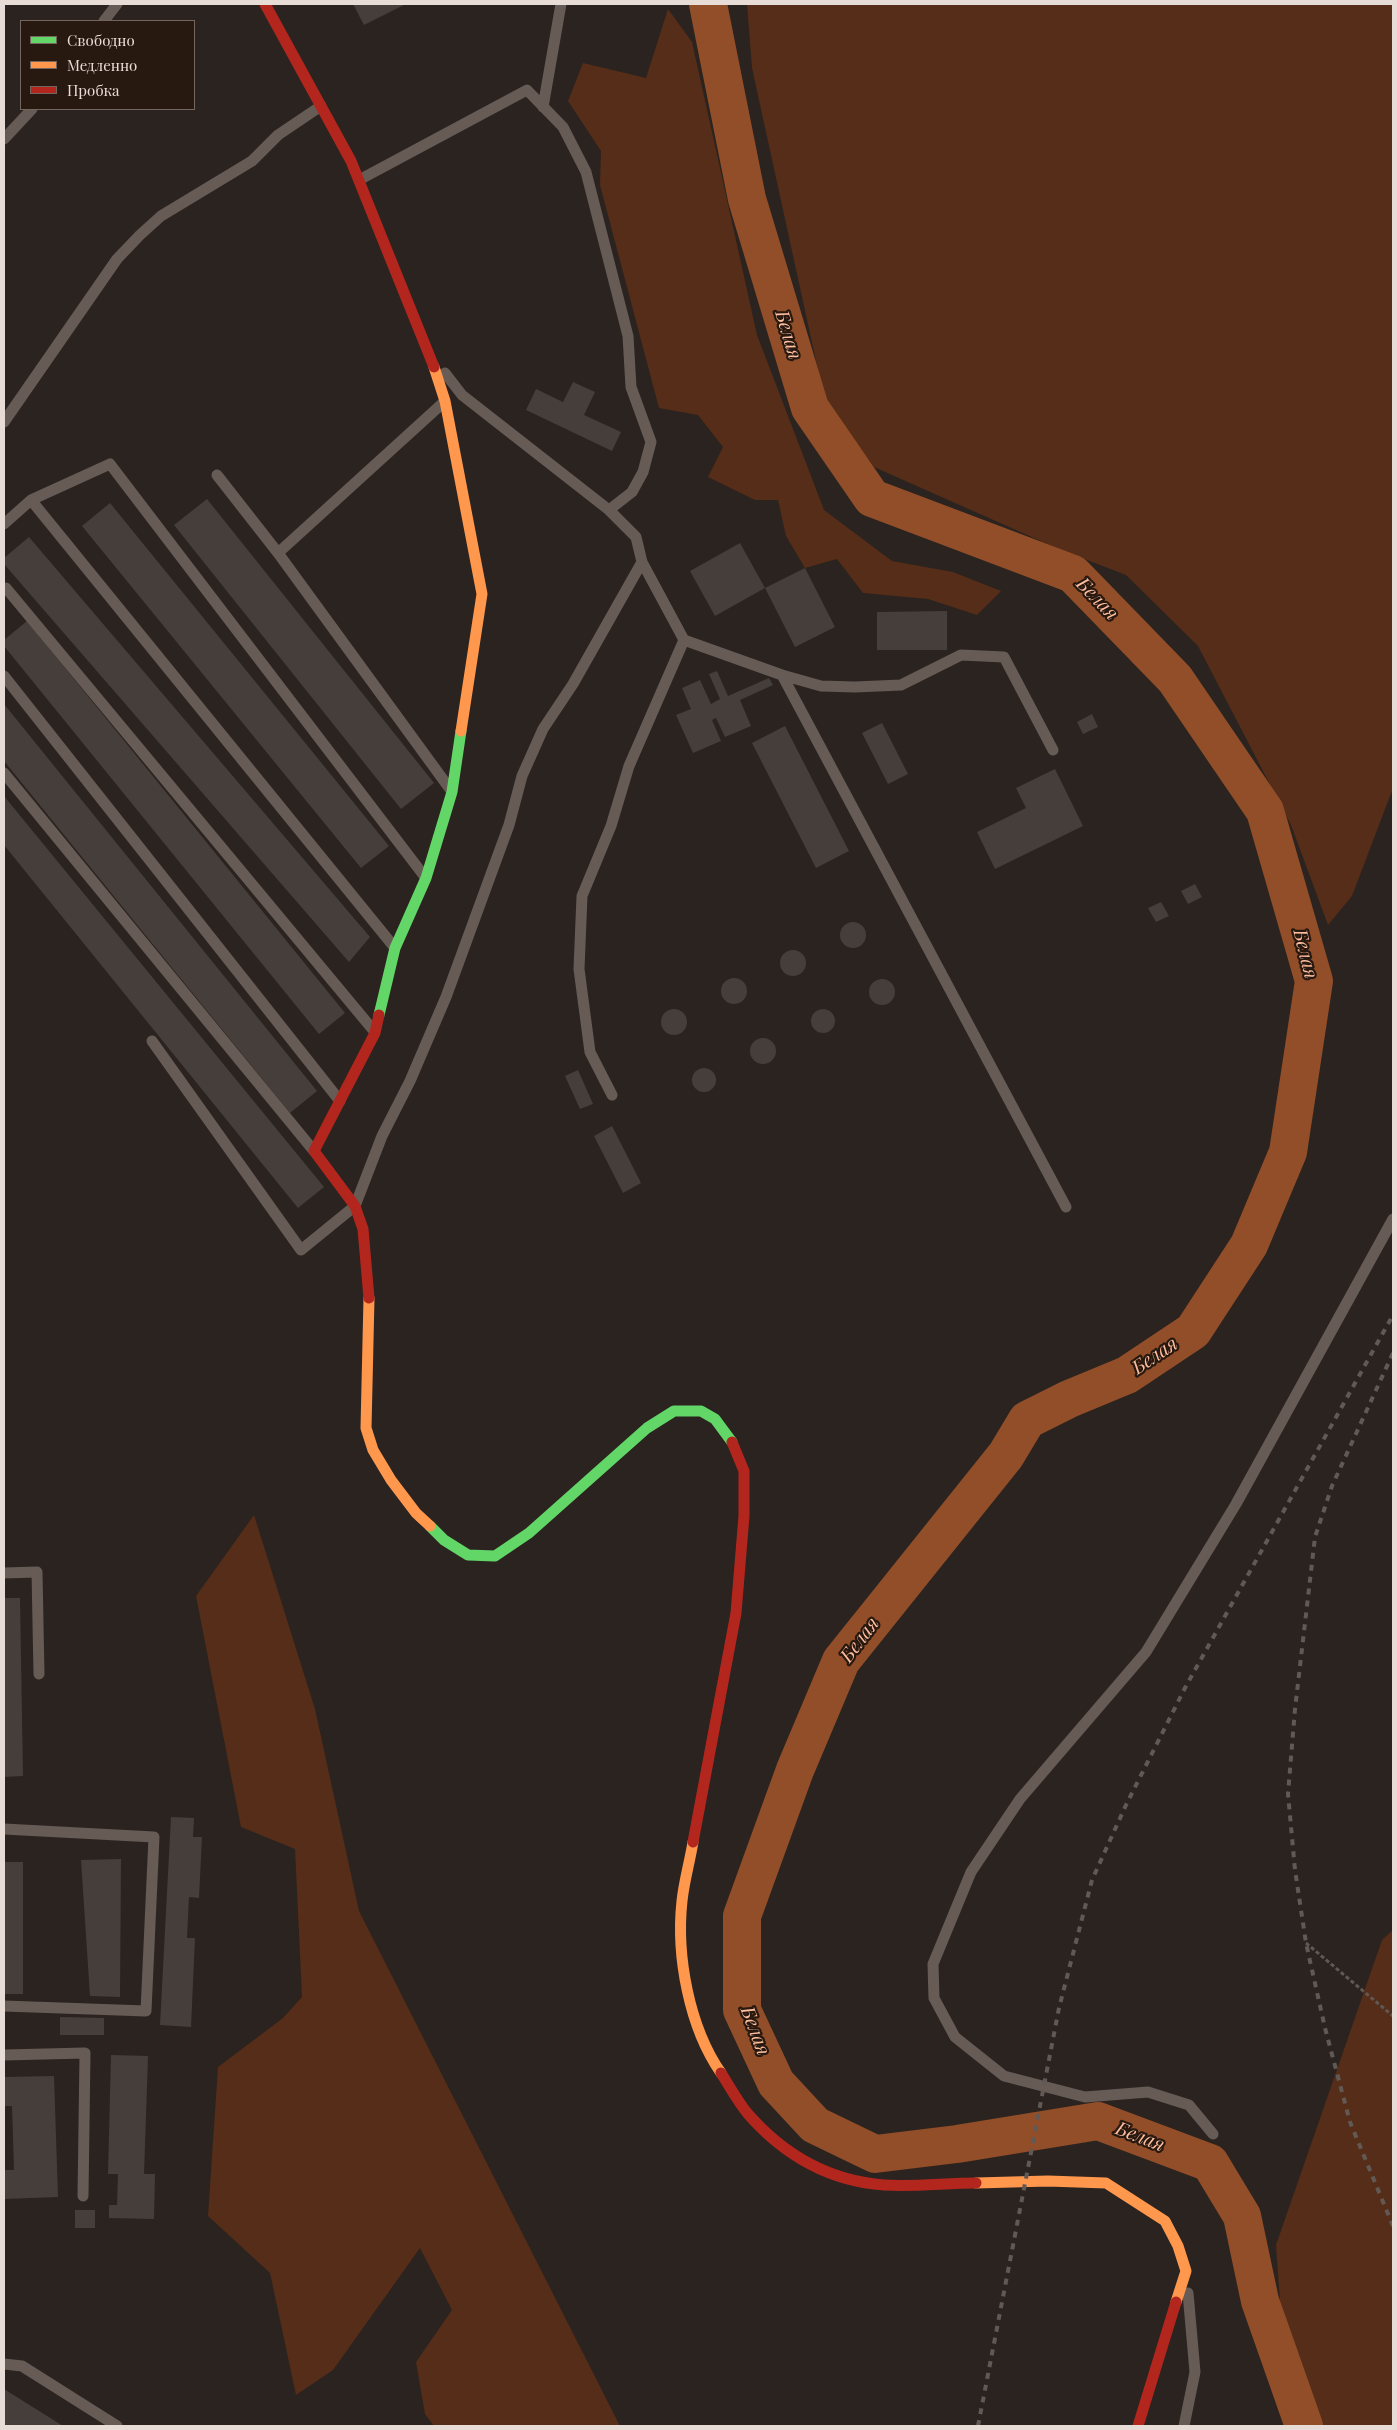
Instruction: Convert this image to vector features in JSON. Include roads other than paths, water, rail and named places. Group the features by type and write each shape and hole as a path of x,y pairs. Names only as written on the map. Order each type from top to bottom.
{"street":[{"path":"265,4 321,106 358,180 429,351 445,401 482,594 452,792 426,878 395,948 375,1033 314,1151 355,1206 363,1229 370,1308 366,1428 373,1450 416,1513 444,1540 468,1555 495,1556 529,1533 647,1428 674,1411 701,1411 715,1419 731,1438 744,1471 744,1516 736,1613 682,1902 682,1964 689,1996 700,2030 716,2065 748,2114 785,2149 819,2170 850,2179 884,2185 1048,2181 1106,2183 1165,2221 1178,2246 1186,2271 1138,2426"}],"lane":[{"path":"105,20 117,4"},
{"path":"543,106 561,4"},
{"path":"358,180 527,90 563,127 586,172 628,336 631,387 651,442 643,472 632,492 609,510"},
{"path":"4,422 116,259 140,235 161,216 252,160 278,135 321,106"},
{"path":"4,139 31,110"},
{"path":"429,351 462,395 609,510 636,537 642,562 684,640 782,675 821,686 902,685 961,655 1004,657 1053,750"},
{"path":"278,553 445,401"},
{"path":"4,524 31,500 110,464 426,878"},
{"path":"217,475 278,553 452,792"},
{"path":"31,500 395,948"},
{"path":"152,1041 301,1250 355,1206 382,1136 410,1081 446,997 509,825 522,776 542,729 574,684 642,562"},
{"path":"4,588 375,1033"},
{"path":"612,1095 590,1052 579,969 582,896 610,826 629,766 684,640"},
{"path":"782,675 1066,1207"},
{"path":"4,676 341,1102"},
{"path":"4,773 314,1151"},
{"path":"1213,2134 1188,2105 1148,2092 1085,2097 1004,2076 955,2037 934,1998 933,1964 971,1872 1015,1807 1146,1652 1236,1504 1393,1219"},
{"path":"4,1573 37,1572 39,1674"},
{"path":"4,1829 154,1837 146,2011 4,2006"},
{"path":"4,2056 85,2053 82,2196"},
{"path":"1184,2426 1195,2372 1186,2271"},
{"path":"4,2364 22,2366 117,2426"}],"waterway":[{"name":"Белая","path":"708,4 747,199 810,408 872,498 1073,574 1175,679 1265,811 1314,981 1288,1152 1249,1245 1193,1331 1127,1375 1069,1399 1027,1420 1006,1455 841,1661 795,1770 742,1916 742,2010 776,2083 815,2125 875,2154 957,2144 1098,2121 1210,2163 1242,2216 1260,2301 1304,2426"}],"railway":[{"path":"978,2426 1059,2008 1092,1880 1126,1805 1186,1686 1393,1315"},
{"path":"1393,1353 1332,1486 1315,1537 1295,1709 1288,1794 1295,1870 1306,1943 1325,2028 1350,2122 1393,2226"}]}
